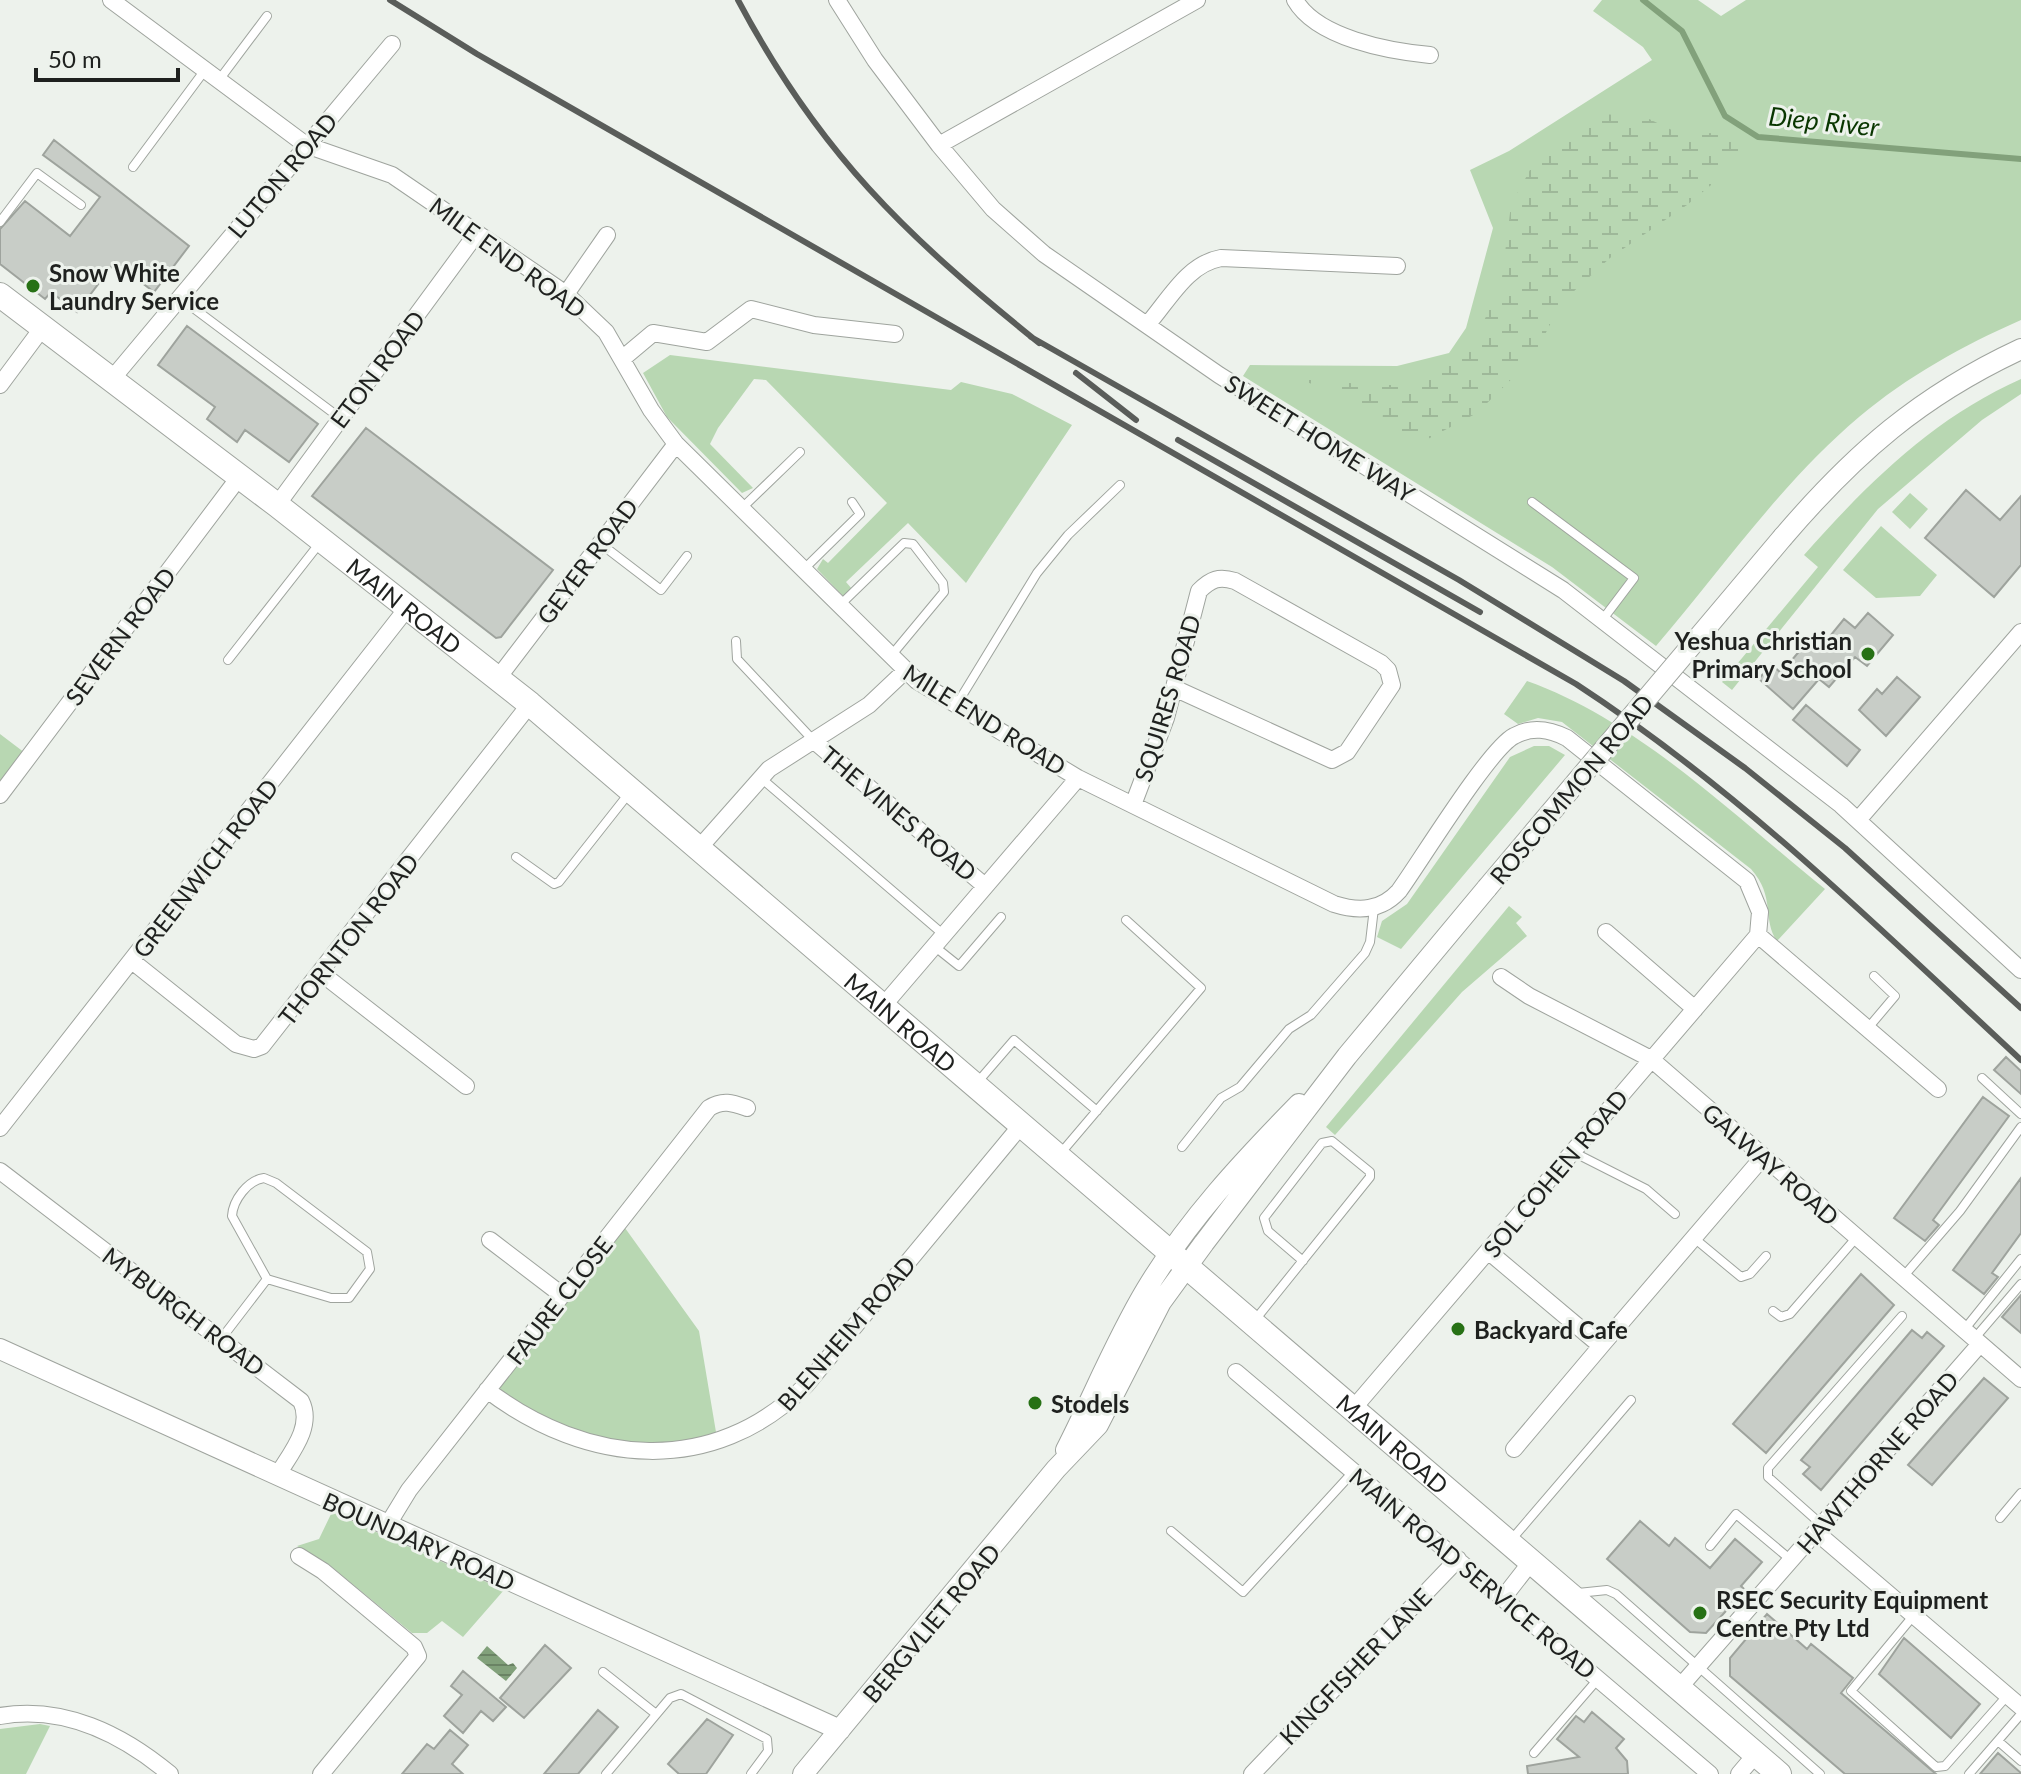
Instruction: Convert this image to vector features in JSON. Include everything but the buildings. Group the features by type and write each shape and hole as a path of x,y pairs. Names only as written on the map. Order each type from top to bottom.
{"main road":[{"name":"MAIN ROAD","path":"0,295 240,476 530,704 1023,1123 1768,1767"}],"street":[{"name":"MILE END ROAD","path":"111,0 306,145 392,175 566,294 606,332 651,410 676,444 904,672 1078,778 1334,904 1355,909 1374,908"},
{"name":"SWEET HOME WAY","path":"837,0 875,60 939,145 993,209 1018,232 1219,375 1500,548 1603,619 1858,820 2018,960"},
{"path":"939,145 1197,0"},
{"path":"1295,0 1314,23 1390,51 1430,55"},
{"name":"LUTON ROAD","path":"112,379 392,44"},
{"name":"ETON ROAD","path":"277,505 477,233"},
{"path":"566,294 607,235"},
{"path":"1147,325 1194,268 1207,260 1221,258 1397,266"},
{"path":"622,359 653,333 701,342 714,340 751,309 814,325 895,334"},
{"path":"0,385 43,327"},
{"name":"ROSCOMMON ROAD","path":"1179,1259 1266,1138 1347,1056 1783,537 1855,458 1890,427 1954,382 2021,349"},
{"name":"GEYER ROAD","path":"498,678 676,444"},
{"name":"SEVERN ROAD","path":"0,795 240,476"},
{"name":"SQUIRES ROAD","path":"1133,805 1174,688 1199,591 1209,580 1222,577 1235,581 1381,663 1388,670 1392,685 1347,752 1332,760 1174,688"},
{"name":"GREENWICH ROAD","path":"0,1128 408,607"},
{"path":"1858,820 2021,632"},
{"path":"700,847 761,777 869,705 904,672"},
{"name":"THORNTON ROAD","path":"132,961 236,1044 254,1049 271,1038 530,704"},
{"path":"1374,908 1391,900 1399,891 1500,747 1510,738 1539,729 1567,738 1747,881 1760,912 1758,935 1938,1089"},
{"name":"THE VINES ROAD","path":"813,740 985,886"},
{"path":"883,1006 1078,778"},
{"path":"1606,932 1695,1009"},
{"name":"SOL COHEN ROAD","path":"1352,1410 1758,935"},
{"path":"321,973 466,1086"},
{"name":"GALWAY ROAD","path":"1501,977 1529,996 1651,1059 2020,1377"},
{"name":"FAURE CLOSE","path":"387,1526 409,1490 709,1108 718,1102 729,1102 747,1108"},
{"name":"BLENHEIM ROAD","path":"487,1390 541,1427 610,1446 688,1448 718,1444 743,1433 767,1420 806,1385 1023,1123"},
{"path":"1514,1449 1763,1157"},
{"name":"MYBURGH ROAD","path":"0,1171 293,1393 305,1410 303,1429 277,1476"},
{"path":"490,1240 562,1295"},
{"path":"1488,1251 1601,1346"},
{"name":"BERGVLIET ROAD","path":"803,1774 1056,1469 1128,1323 1179,1259"},
{"name":"HAWTHORNE ROAD","path":"1679,1688 1819,1529 1973,1338"},
{"name":"BOUNDARY ROAD","path":"0,1349 840,1730"},
{"name":"MAIN ROAD SERVICE ROAD","path":"1236,1372 1710,1774"},
{"path":"1819,1529 2021,1707"},
{"path":"299,1556 323,1571 414,1647 418,1656 321,1774"},
{"name":"KINGFISHER LANE","path":"1252,1774 1458,1559"},
{"path":"1503,1598 1531,1562"},
{"path":"0,1716 26,1712 87,1723 126,1743 170,1774"},
{"path":"1739,1774 1768,1767"}],"lane":[{"path":"219,80 267,16"},
{"path":"133,167 205,70"},
{"path":"0,222 37,173 81,205"},
{"path":"180,297 340,418"},
{"path":"741,509 800,452"},
{"path":"956,705 1037,573 1068,535 1120,485"},
{"path":"802,570 860,514 852,502"},
{"path":"1532,502 1634,578 1603,619"},
{"path":"228,660 322,540"},
{"path":"839,606 904,543 913,544 943,583 944,592 890,657"},
{"path":"600,544 661,590 687,556"},
{"path":"736,641 737,659 813,740"},
{"path":"761,777 939,941 961,965 1001,917"},
{"path":"516,857 545,881 559,882 632,790"},
{"path":"1182,1147 1221,1098 1240,1087 1289,1029 1311,1015 1365,953 1370,942 1374,908"},
{"path":"1059,1155 1201,988 1126,920"},
{"path":"1867,1029 1895,996 1874,976"},
{"path":"975,1084 1014,1040 1097,1111"},
{"path":"1982,1078 2021,1114"},
{"path":"1903,1278 1960,1211 2021,1127"},
{"path":"1253,1323 1303,1261 1371,1174 1332,1141 1322,1143 1264,1218 1268,1231 1303,1261"},
{"path":"1572,1152 1646,1189 1675,1214"},
{"path":"259,1178 276,1183 370,1257 367,1275 346,1300 290,1288 267,1279 232,1216 236,1202 259,1178"},
{"path":"1694,1238 1741,1277 1750,1274 1766,1256"},
{"path":"1773,1311 1781,1317 1790,1314 1856,1238"},
{"path":"1973,1338 2021,1259"},
{"path":"221,1339 267,1279"},
{"path":"1973,1338 2021,1284"},
{"path":"1819,1529 1768,1477 1768,1468 1902,1316"},
{"path":"1509,1543 1631,1400"},
{"path":"1171,1531 1243,1592 1354,1471"},
{"path":"2000,1518 2021,1493"},
{"path":"1710,1546 1736,1514 1791,1561"},
{"name":"MAIN ROAD SERVICE ROAD","path":"1570,1594 1613,1592 1820,1774"},
{"path":"1914,1615 1851,1691 1936,1767 1945,1766 2007,1696"},
{"path":"603,1672 656,1714"},
{"path":"1534,1753 1598,1679"},
{"path":"606,1774 670,1698 681,1694 767,1739 768,1751 751,1774"},
{"path":"1969,1774 2021,1714"},
{"path":"1998,1741 2021,1761"}],"green space":[{"path":"1602,0 1698,0 1721,16 1746,0 2021,0 2021,320 1936,363 1897,388 1831,442 1753,527 1656,646 1552,567 1243,376 1250,365 1397,366 1449,353 1466,328 1493,228 1470,170 1509,151 1652,60 1643,47 1593,11"},
{"path":"1602,114 1645,117 1680,134 1715,133 1741,145 1734,166 1687,205 1610,258 1560,304 1534,357 1477,413 1411,448 1382,430 1383,412 1294,377 1368,385 1403,385 1442,371 1472,346 1501,285 1511,205 1538,155 1568,128"},
{"path":"670,355 951,390 961,382 1012,394 1072,425 966,583 908,523 846,582 852,589 843,596 817,569 823,559 828,563 887,503 766,380 754,379 710,444 753,488 742,493 667,417 643,373"},
{"path":"2021,379 2021,394 1982,420 1878,509 1732,690 1722,682 1818,567 1804,555 1852,503 1930,433 1989,395"},
{"path":"1910,493 1928,509 1910,529 1892,512"},
{"path":"1881,526 1937,575 1920,596 1876,598 1843,570"},
{"path":"1527,681 1568,698 1646,745 1684,772 1825,889 1777,941 1770,925 1764,889 1751,869 1562,722 1538,718 1518,724 1504,714"},
{"path":"0,734 29,756 0,795"},
{"path":"1534,746 1549,746 1565,755 1401,949 1377,937 1382,921 1407,904 1510,757"},
{"path":"1509,906 1522,917 1516,923 1527,936 1462,992 1335,1135 1326,1127"},
{"path":"620,1221 699,1331 718,1444 610,1446 487,1390"},
{"path":"332,1512 504,1590 463,1637 442,1621 427,1633 412,1633 328,1564 297,1546 319,1539"},
{"path":"40,1724 50,1726 26,1774 0,1774 0,1729"}],"shaded area":[{"path":"487,1646 508,1665 513,1663 517,1668 506,1681 477,1658"}],"waterway":[{"name":"Diep River","path":"1643,0 1682,31 1725,116 1758,137 2021,159"}],"railway":[{"path":"390,0 477,54 1576,684 1695,769 1751,815 1861,911 2021,1060"},
{"path":"738,0 800,103 869,189 947,266 1039,343"},
{"path":"1031,337 1459,580 1624,681 1745,768 1845,848 2021,1008"},
{"path":"1076,373 1136,420"},
{"path":"1178,440 1480,612"}],"place":[{"name":"Snow White Laundry Service","path":"33,286"},
{"name":"Yeshua Christian Primary School","path":"1868,654"},
{"name":"Backyard Cafe","path":"1458,1329"},
{"name":"Stodels","path":"1035,1403"},
{"name":"RSEC Security Equipment Centre Pty Ltd","path":"1700,1613"}]}
